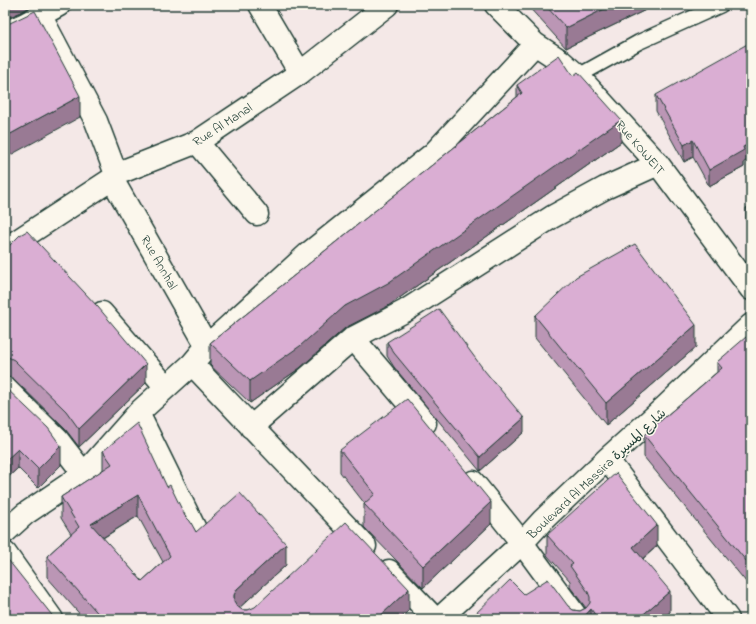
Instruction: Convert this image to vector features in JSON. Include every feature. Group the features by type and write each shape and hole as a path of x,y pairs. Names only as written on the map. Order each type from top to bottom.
{"street":[{"path":"260,5 300,73"},
{"name":"Rue Al Manal","path":"19,240 114,177 197,142 300,73 387,5"},
{"name":"Rue KOWEIT","path":"496,5 535,44 561,61 578,76 658,164 751,289"},
{"path":"5,33 51,9"},
{"name":"Rue Annhal","path":"51,9 96,121 114,177 207,346"},
{"path":"5,532 25,514 84,474 138,413 192,364 207,346 308,253 434,153 535,44"},
{"path":"197,142 257,214"},
{"path":"251,427 353,338 405,311 552,217 605,188 658,164"},
{"path":"86,296 166,387"},
{"name":"Boulevard Al Massira شارع المسيرة","path":"439,619 522,543 543,520 607,459 748,336"},
{"path":"353,338 436,436"},
{"path":"192,364 435,619"},
{"path":"7,394 57,439 84,474"},
{"path":"138,413 196,531"},
{"path":"607,459 728,619"},
{"path":"459,466 522,543 578,619"},
{"path":"329,542 346,526"},
{"path":"5,553 52,619"}],"lane":[{"path":"578,76 639,42 721,5"}],"building":[{"path":"545,5 612,5 566,28"},
{"path":"35,11 80,96 5,137 5,24"},
{"path":"751,42 751,143 743,147 744,150 709,170 693,140 684,145 656,95"},
{"path":"559,55 573,76 578,72 621,120 388,283 345,306 300,346 250,381 210,343 522,93 517,85"},
{"path":"751,204 751,213 746,208"},
{"path":"27,231 98,307 146,364 79,429 66,411 14,360 5,357 5,250 20,235"},
{"path":"635,244 696,325 606,403 535,316 576,277"},
{"path":"439,309 484,370 524,418 480,457 394,353 387,342"},
{"path":"746,337 751,337 751,567 644,435 722,368 717,362"},
{"path":"5,387 48,428 61,446 38,469 18,449 5,461"},
{"path":"407,399 491,502 423,566 364,504 375,494 340,450"},
{"path":"137,423 167,487 170,485 185,516 190,521 196,532 240,493 286,544 237,589 234,595 234,601 242,610 248,610 255,607 346,522 409,589 377,619 103,619 47,556 79,527 61,497 112,464 103,451","holes":["138,495 170,556 142,581 91,524"]},
{"path":"616,473 657,525 633,547 670,591 638,619 598,619 591,609 582,619 470,619 510,580 524,594 548,579 568,606 573,610 580,611 586,608 590,603 588,592 570,566 573,564 547,535"},
{"path":"5,556 55,619 5,619"},
{"path":"689,613 693,619 684,619"}]}
